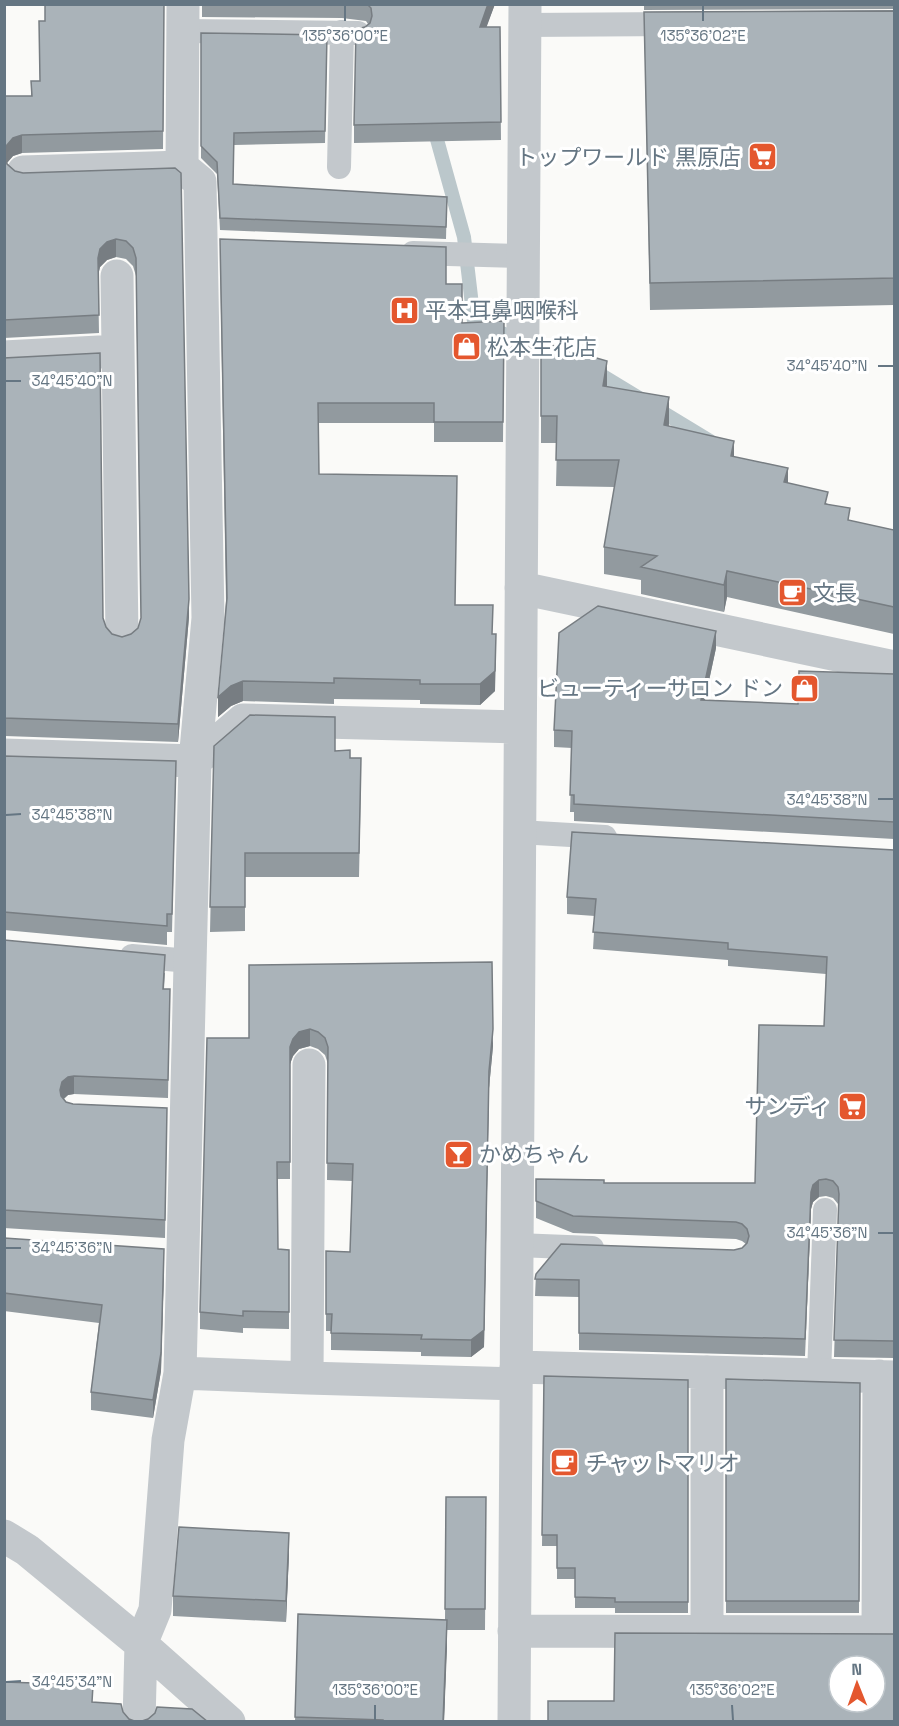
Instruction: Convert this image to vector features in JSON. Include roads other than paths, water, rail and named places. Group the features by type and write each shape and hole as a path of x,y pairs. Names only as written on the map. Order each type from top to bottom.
{"street":[{"path":"514,1722 524,15"},
{"path":"182,167 183,18"},
{"path":"23,172 182,167 200,182 212,245 208,618 195,761 190,961 175,1113 172,1253 180,1373 168,1440 155,1610 141,1644 139,1722"},
{"path":"117,276 122,636"},
{"path":"4,357 118,351"},
{"path":"521,588 894,668"},
{"path":"4,756 195,761 243,720 520,727"},
{"path":"307,1378 309,1065"},
{"path":"180,1373 307,1378 707,1372 887,1377 886,1632 514,1631"},
{"path":"707,1372 707,1632"},
{"path":"4,1536 27,1550 141,1644 229,1722"}],"lane":[{"path":"524,15 700,24"},
{"path":"183,18 350,32 339,167"},
{"path":"387,252 523,256"},
{"path":"519,832 625,838"},
{"path":"109,954 190,961"},
{"path":"819,1375 825,1210"},
{"path":"517,1245 609,1249"}],"waterway":[{"path":"433,125 464,237 474,322 559,356"},
{"path":"593,370 710,441"}],"place":[{"name":"トップワールド 黒原店","path":"762,157"},
{"name":"平本耳鼻咽喉科","path":"404,310"},
{"name":"松本生花店","path":"466,347"},
{"name":"文長","path":"792,593"},
{"name":"ビューティーサロン ドン","path":"804,688"},
{"name":"サンディ","path":"852,1106"},
{"name":"かめちゃん","path":"458,1154"},
{"name":"チャットマリオ","path":"565,1463"}]}
